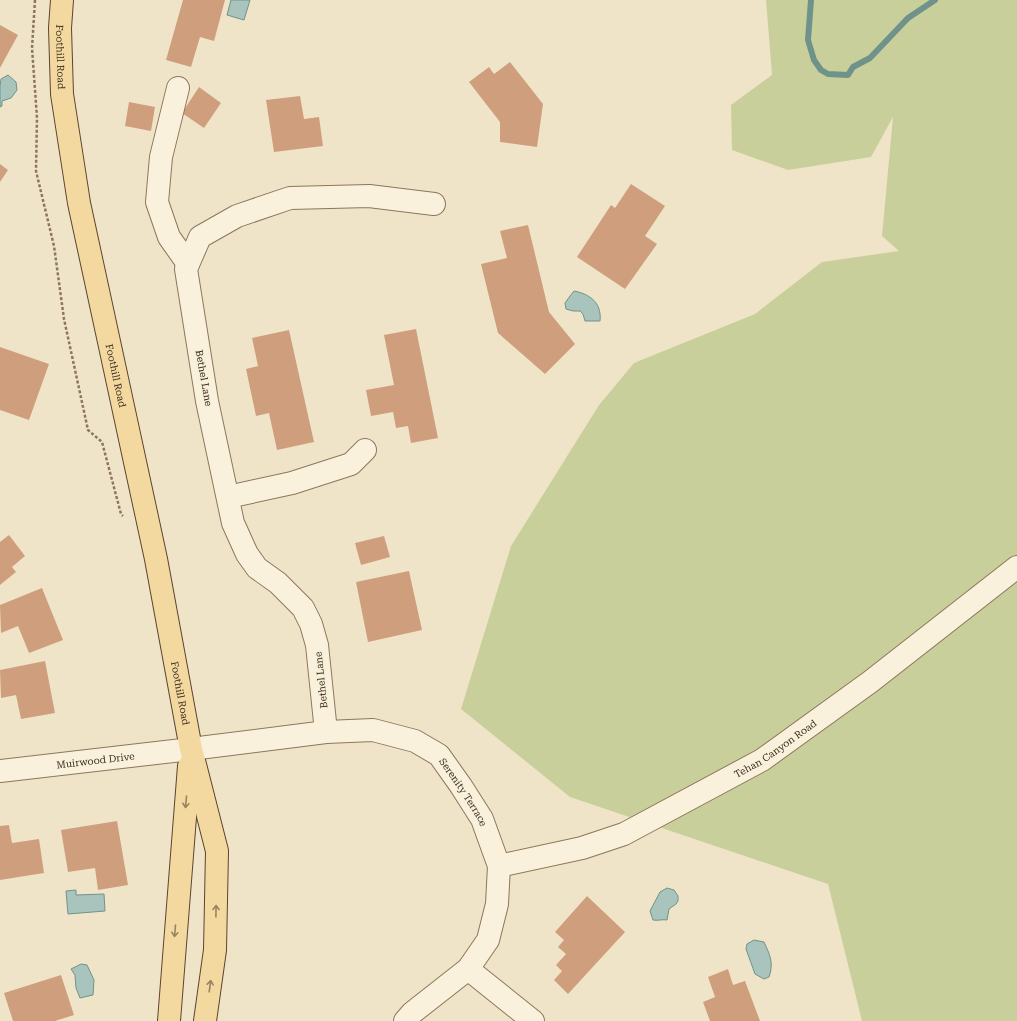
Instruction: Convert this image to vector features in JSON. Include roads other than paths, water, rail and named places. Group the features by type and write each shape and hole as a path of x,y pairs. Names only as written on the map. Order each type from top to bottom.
{"main road":[{"name":"Foothill Road","path":"62,0 60,28 62,94 79,203 155,553 191,749 217,852 215,950 205,1021"},
{"name":"Foothill Road","path":"169,1021 191,749"}],"street":[{"path":"178,88 160,157 157,202 169,237 188,264"},
{"name":"Bethel Lane","path":"326,732 317,645 311,624 303,608 278,583 257,568 247,554 234,523 207,401 186,269 200,237 237,216 290,198 369,196 434,204"},
{"path":"228,497 292,483 351,464 365,450"},
{"name":"Tehan Canyon Road","path":"499,866 582,848 624,834 762,760 870,682 1017,566"},
{"name":"Serenity Terrace","path":"191,749 326,732 373,730 415,741 439,755 482,819 499,866 497,904 488,940 468,969 412,1013 405,1021"},
{"name":"Muirwood Drive","path":"0,771 191,749"},
{"path":"468,969 533,1021"}],"water":[{"path":"231,0 250,0 244,20 227,15"},
{"path":"8,75 16,82 17,90 11,98 2,101 2,106 0,107 1,79"},
{"path":"574,291 585,294 594,300 599,309 600,321 585,321 583,314 580,311 566,309 565,303"},
{"path":"667,888 674,890 678,896 678,901 669,909 667,920 653,920 650,911 660,892"},
{"path":"76,890 76,895 104,894 105,911 68,914 66,891"},
{"path":"754,940 764,942 771,959 769,977 764,979 755,974 746,949 747,944"},
{"path":"81,964 87,965 94,980 93,995 80,998 76,988 75,975 71,969"}],"waterway":[{"path":"811,0 808,40 814,60 821,70 828,74 848,75 853,67 870,58 908,18 935,0"}]}
